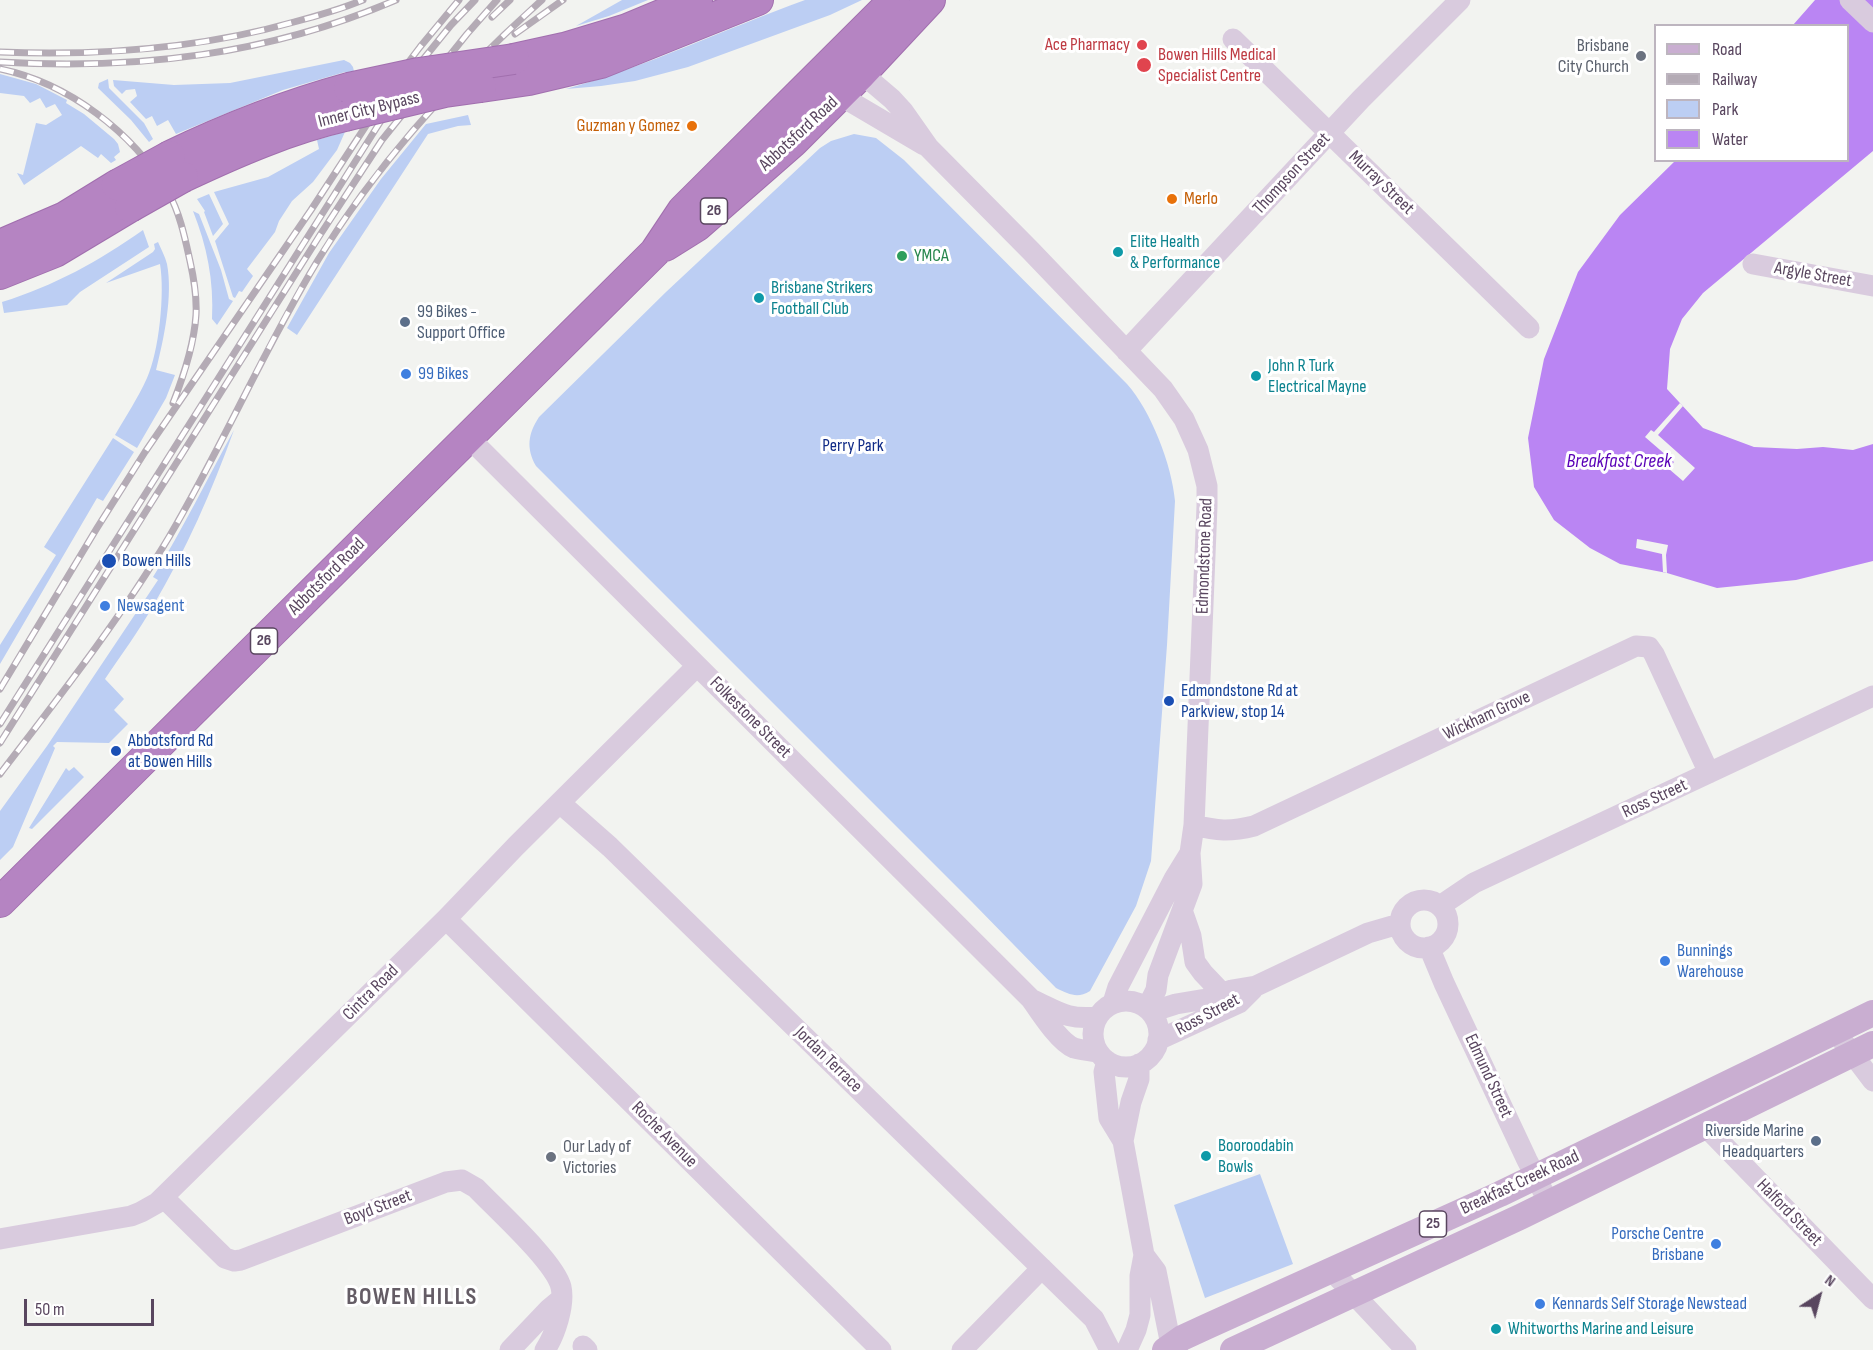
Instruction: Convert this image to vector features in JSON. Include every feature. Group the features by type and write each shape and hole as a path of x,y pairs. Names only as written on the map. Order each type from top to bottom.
{"highway":[{"name":"Inner City Bypass","path":"0,245 65,217 123,196 177,166 247,148 311,124 347,102 419,73 564,48 627,29 697,0"},
{"name":"Inner City Bypass","path":"347,102 445,92 557,74 601,63 758,0"},
{"name":"Abbotsford Road","path":"0,902 655,252 683,210 894,0"},
{"name":"Abbotsford Road","path":"655,252 697,226 793,142 849,87 930,0"},
{"name":"Inner City Bypass","path":"0,274 55,252 123,196"}],"main road":[{"name":"Breakfast Creek Road","path":"1170,1349 1208,1326 1535,1177 1873,1013"},
{"name":"Breakfast Creek Road","path":"1233,1350 1549,1203 1862,1049"}],"street":[{"name":"Thompson Street","path":"1126,351 1329,133 1460,0"},
{"path":"1850,0 1873,22"},
{"name":"Murray Street","path":"1233,39 1529,328"},
{"path":"816,78 849,87"},
{"path":"816,78 849,87"},
{"name":"Edmondstone Road","path":"930,148 862,108 849,87 876,85 892,99 930,148 1163,389 1184,419 1198,450 1207,486 1207,527 1191,853 1192,885 1158,975 1149,1010"},
{"name":"Argyle Street","path":"1753,264 1873,286"},
{"name":"Folkestone Street","path":"468,437 1031,999 1067,1044 1102,1057"},
{"name":"Wickham Grove","path":"1194,825 1217,831 1254,826 1641,645 1652,649 1709,774"},
{"name":"Cintra Road","path":"0,1239 131,1215 150,1208 164,1198 697,666"},
{"name":"Ross Street","path":"1440,906 1474,884 1873,696"},
{"name":"Jordan Terrace","path":"560,802 610,847 1094,1319 1110,1350"},
{"name":"Edmondstone Road","path":"1113,1004 1118,987 1174,879 1191,853"},
{"path":"1425,899 1440,906 1447,919 1446,934 1442,940 1429,947 1421,948 1413,945 1401,934 1399,926 1400,917 1409,904 1425,899"},
{"path":"1183,913 1191,936 1196,962 1223,994"},
{"name":"Roche Avenue","path":"446,919 881,1350"},
{"name":"Ross Street","path":"1149,1010 1256,986 1368,933 1399,926"},
{"name":"Edmund Street","path":"1429,947 1449,994 1549,1203"},
{"name":"Ross Street","path":"1158,1040 1239,1003 1256,986"},
{"name":"Folkestone Street","path":"1031,999 1070,1017 1080,1019 1097,1017"},
{"path":"1102,1057 1117,1066 1128,1067 1148,1059 1155,1050 1158,1040 1156,1021 1149,1010 1131,1001 1113,1004 1097,1017 1093,1035 1102,1057 1109,1118 1123,1141 1144,1255 1140,1276 1140,1315 1127,1350"},
{"path":"1835,1031 1862,1049 1873,1081"},
{"path":"1123,1141 1131,1102 1139,1079 1139,1064"},
{"name":"Halford Street","path":"1705,1126 1873,1299"},
{"name":"Boyd Street","path":"164,1198 222,1255 234,1261 446,1182 462,1180 476,1188 553,1269 560,1285 561,1299 553,1337 545,1350"},
{"path":"1144,1255 1156,1271 1170,1349"},
{"path":"962,1350 1042,1268"},
{"path":"1332,1271 1406,1350"},
{"path":"510,1350 561,1299"}],"green space":[{"path":"622,0 648,0 609,16 576,26"},
{"path":"805,0 862,0 830,15 688,67 635,81 566,89 657,58"},
{"path":"344,60 353,67 360,98 337,150 313,182 292,201 275,232 247,269 253,276 235,298 215,241 229,224 214,192 268,177 319,149 317,140 337,134 352,100 345,72 283,90 176,134 168,120 157,126 152,116 146,119 130,102 137,96 135,89 126,90 122,94 114,86 113,80 174,85 230,83"},
{"path":"0,74 36,84 67,100 66,103 84,114 114,139 120,152 114,157 116,160 111,163 101,154 98,158 81,146 24,185 17,173 23,175 36,123 46,125 62,115 55,104 46,108 40,98 30,103 24,96 0,93"},
{"path":"108,79 109,88 144,123 153,139 149,142 131,120 98,88 99,83"},
{"path":"468,115 471,125 428,134 297,335 287,328 329,253 381,179 426,124"},
{"name":"Perry Park","path":"854,134 876,138 904,160 1127,384 1152,423 1170,471 1175,501 1151,861 1136,906 1090,991 1081,995 1069,994 1056,988 536,466 531,453 532,429 539,417 666,292 820,148 831,141"},
{"path":"209,194 223,224 213,236 205,211 197,199"},
{"path":"193,211 199,214 221,270 229,299 233,301 217,325 212,319 211,277 206,251"},
{"path":"143,230 149,247 80,292 67,305 4,313 2,302 76,272"},
{"path":"158,242 167,264 169,290 165,331 156,370 175,375 166,398 137,448 115,435 136,400 155,353 162,290 160,264 106,283 153,252 154,244"},
{"path":"234,430 187,542 148,615 105,679 124,699 114,710 128,724 109,743 57,742 53,746 55,748 13,847 0,860 0,811 47,746 158,580 153,577"},
{"path":"113,438 134,452 103,501 97,498 0,664 0,645 56,555 44,547"},
{"path":"74,767 84,777 32,829 29,828 66,768 69,771"},
{"path":"1260,1174 1293,1264 1205,1298 1174,1205"}],"water":[{"name":"Breakfast Creek","path":"1815,0 1873,0 1873,151 1703,293 1682,319 1670,349 1667,389 1703,428 1754,447 1797,449 1823,447 1853,450 1873,444 1873,561 1796,580 1717,588 1667,573 1620,564 1590,548 1554,520 1534,487 1528,438 1544,359 1578,272 1620,215 1674,162 1849,162 1849,24 1794,24"}],"pier":[{"path":"1680,403 1683,406 1658,435 1695,468 1683,481 1669,469 1674,462 1645,437 1651,430 1654,432"},
{"path":"1637,539 1668,545 1667,573 1663,572 1662,554 1636,548"}],"railway":[{"path":"0,52 75,53 148,49 222,39 320,15 363,0"},
{"path":"0,62 102,63 202,55 299,34 348,19 396,0"},
{"path":"0,689 145,452 311,210 401,72 459,0"},
{"path":"0,724 408,78 451,25 475,0"},
{"path":"0,743 382,140 497,0"},
{"path":"492,17 510,0"},
{"path":"0,774 88,658 150,568 207,468 279,328 341,224 366,189 421,122 480,59 542,0"},
{"path":"515,34 563,0"},
{"path":"0,69 50,86 96,113 137,149 168,192 182,226 196,295 195,326 191,349 173,403"}],"place":[{"name":"Ace Pharmacy","path":"1142,45"},
{"name":"Brisbane City Church","path":"1641,56"},
{"name":"Bowen Hills Medical Specialist Centre","path":"1144,65"},
{"name":"Guzman y Gomez","path":"692,126"},
{"name":"Merlo","path":"1172,199"},
{"name":"Elite Health & Performance","path":"1118,252"},
{"name":"YMCA","path":"902,256"},
{"name":"Brisbane Strikers Football Club","path":"759,298"},
{"name":"99 Bikes - Support Office","path":"405,322"},
{"name":"99 Bikes","path":"406,374"},
{"name":"John R Turk Electrical Mayne","path":"1256,376"},
{"name":"Bowen Hills","path":"109,561"},
{"name":"Newsagent","path":"105,606"},
{"name":"Edmondstone Rd at Parkview, stop 14","path":"1169,701"},
{"name":"Abbotsford Rd at Bowen Hills","path":"116,751"},
{"name":"Bunnings Warehouse","path":"1665,961"},
{"name":"Riverside Marine Headquarters","path":"1816,1141"},
{"name":"Booroodabin Bowls","path":"1206,1156"},
{"name":"Our Lady of Victories","path":"551,1157"},
{"name":"Porsche Centre Brisbane","path":"1716,1244"},
{"name":"Kennards Self Storage Newstead","path":"1540,1304"},
{"name":"Whitworths Marine and Leisure","path":"1496,1329"}],"district":[{"name":"BOWEN HILLS","path":"412,1298"}]}
